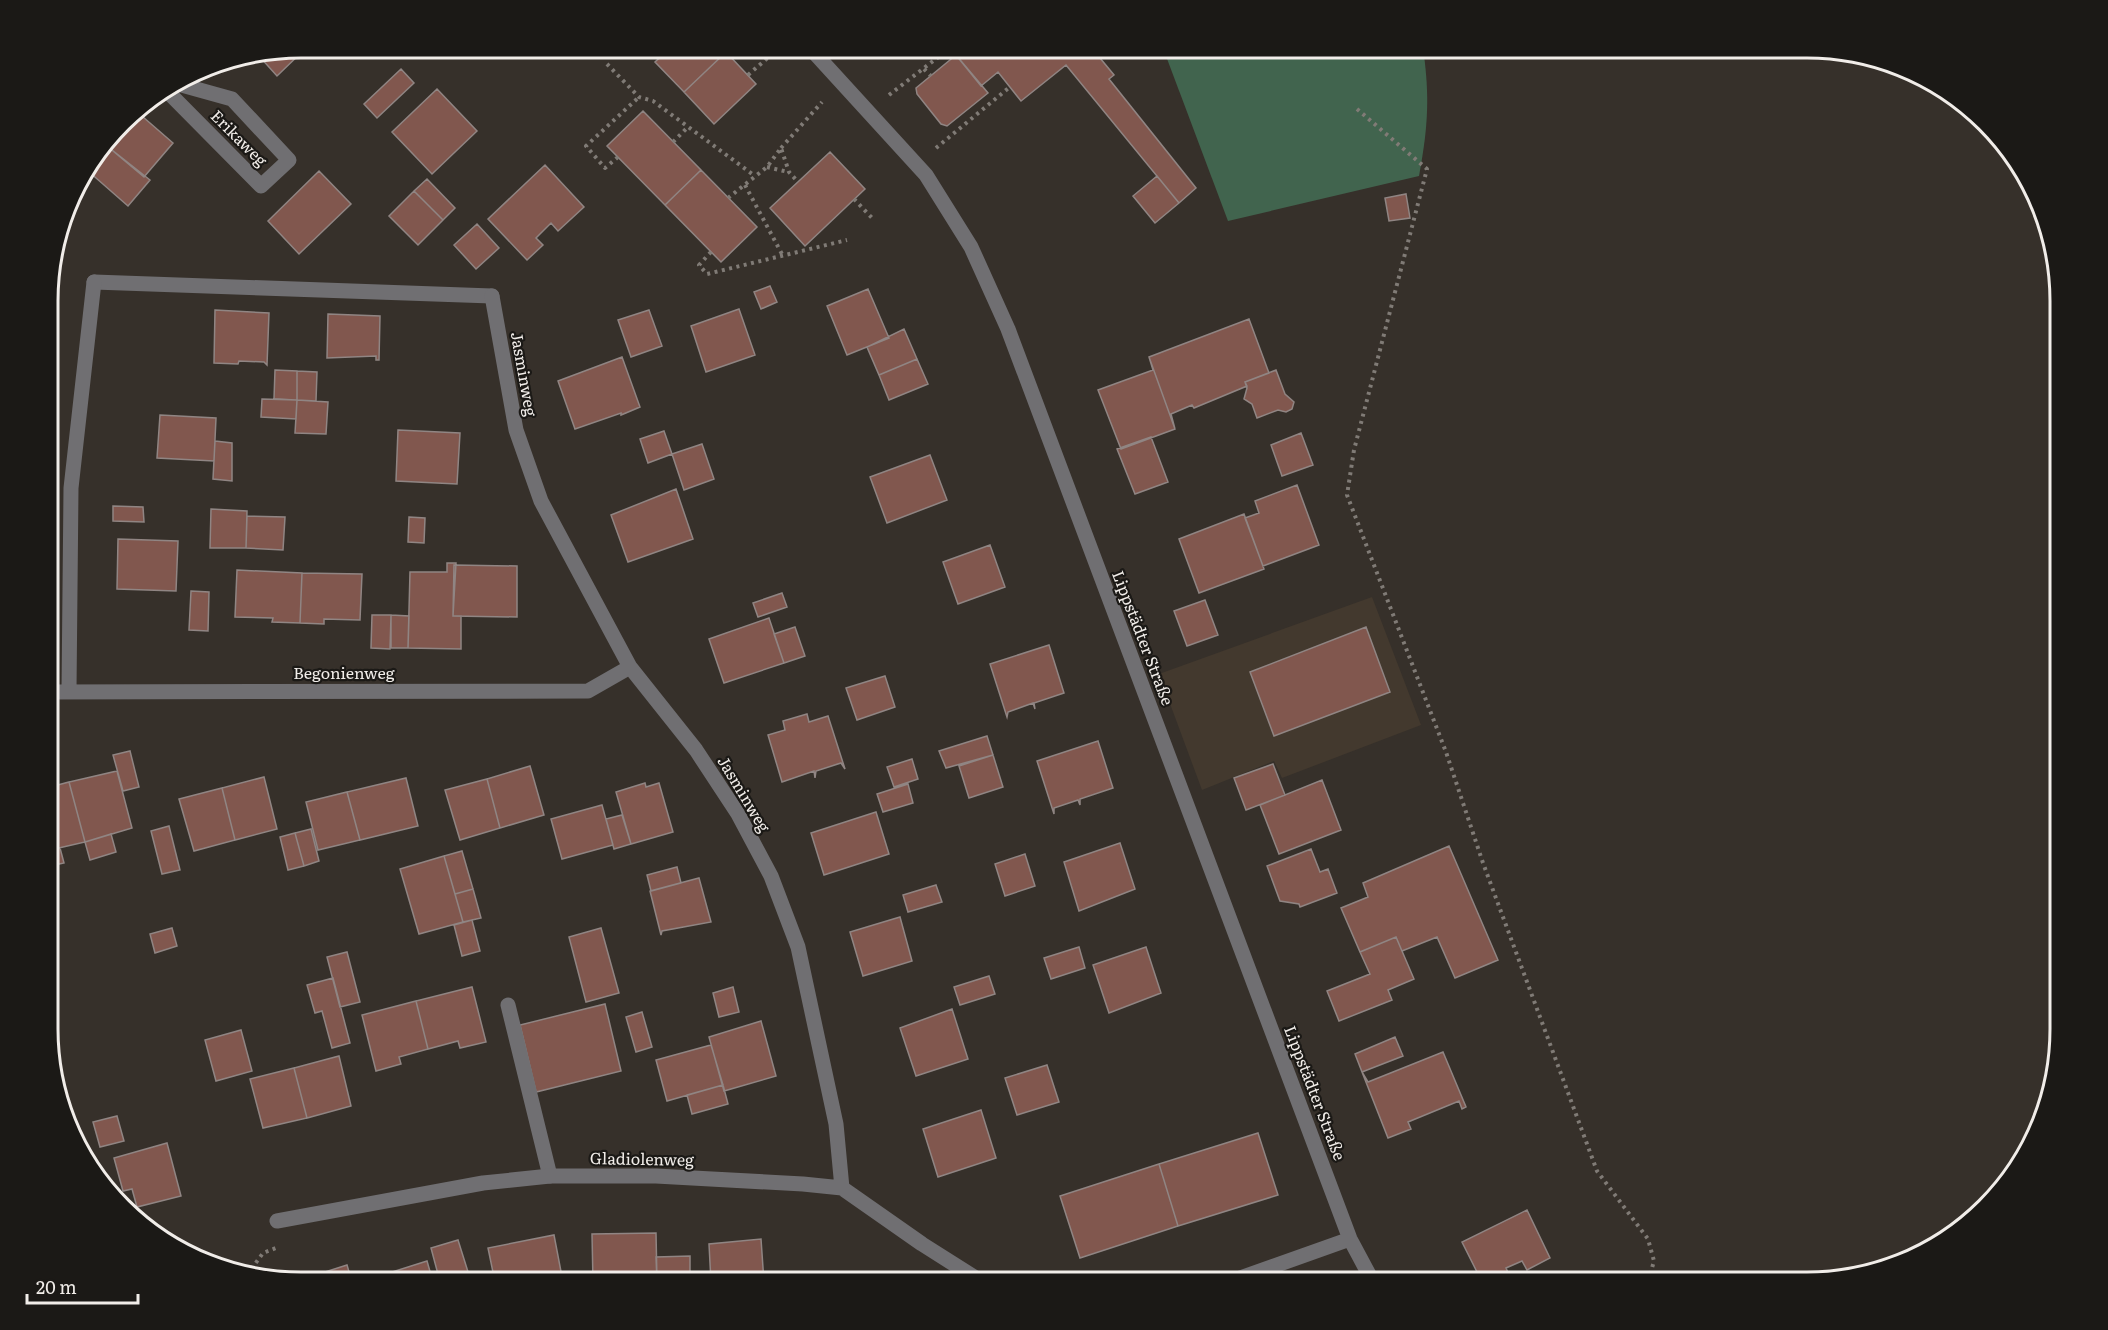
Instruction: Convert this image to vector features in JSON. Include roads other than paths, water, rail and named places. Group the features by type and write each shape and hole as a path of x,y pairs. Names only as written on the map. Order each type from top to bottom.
{"street":[{"name":"Lippstädter Straße","path":"819,58 917,163 971,247 1008,329 1350,1239 1368,1272"},
{"name":"Erikaweg","path":"172,96 261,186 289,160 232,99 188,87"},
{"name":"Jasminweg","path":"69,691 71,488 94,282 492,296 516,430 540,501 630,667 696,750 738,814 771,876 798,947 836,1124 842,1188"},
{"name":"Begonienweg","path":"58,692 588,691 630,667"},
{"path":"508,1005 550,1176"},
{"name":"Gladiolenweg","path":"277,1221 483,1183 550,1176 656,1176 842,1188"},
{"path":"842,1188 966,1272"},
{"path":"1258,1272 1350,1239"}]}
